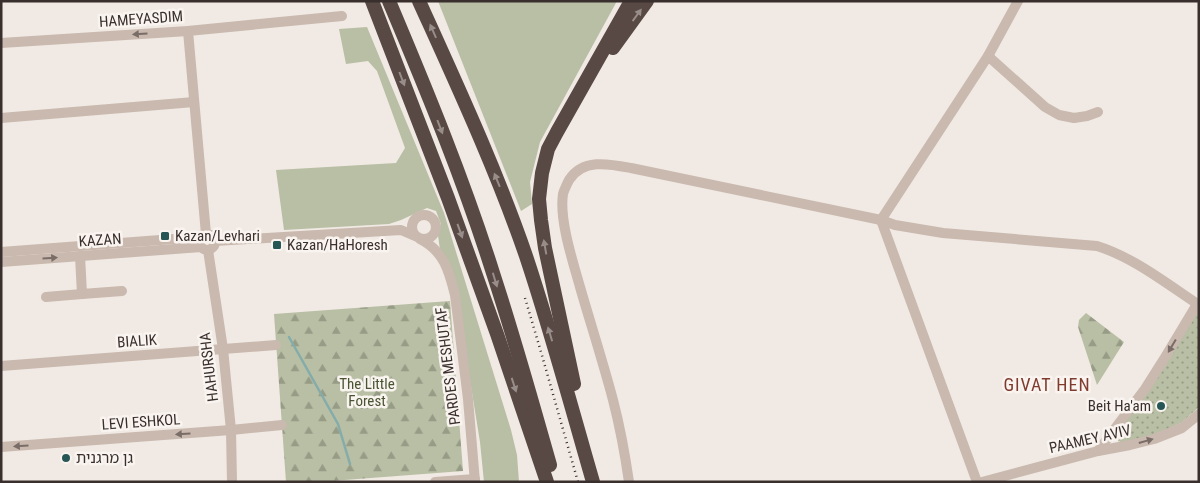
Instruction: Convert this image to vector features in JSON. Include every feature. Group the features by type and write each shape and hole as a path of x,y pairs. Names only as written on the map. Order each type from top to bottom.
{"highway":[{"path":"372,1 448,198 497,334 547,482"},
{"path":"389,1 451,154 493,272 555,482"},
{"path":"419,1 484,147 526,256 554,344 593,482"},
{"path":"599,482 570,366 545,248 539,199 542,173 548,149 631,1"},
{"path":"568,112 647,1"}],"street":[{"path":"882,220 988,56 1018,1"},
{"name":"HAMEYASDIM","path":"1,43 188,31 342,16"},
{"name":"HAHURSHA","path":"188,31 203,242 223,349 231,430 232,482"},
{"path":"988,56 1045,107 1059,115 1074,118 1098,112"},
{"path":"1,118 194,102"},
{"path":"629,482 620,427 571,254 565,222 563,193 569,180 575,173 593,164 606,163 882,220 895,226 944,233 1097,246 1107,249 1147,270 1198,304 1145,389 1098,450"},
{"path":"203,242 211,235 215,241 401,230 418,237 428,238 434,233 436,225 433,218 422,215 415,218 401,230"},
{"path":"882,220 976,482"},
{"path":"412,222 412,229 418,237"},
{"name":"PARDES MESHUTAF","path":"434,233 437,251 448,271 455,295 468,399 475,480"},
{"name":"PARDES MESHUTAF","path":"418,237 437,251"},
{"name":"KAZAN","path":"1,252 203,242"},
{"name":"KAZAN","path":"1,262 80,256 203,242"},
{"path":"80,256 82,294"},
{"path":"46,297 122,291"},
{"name":"BIALIK","path":"1,366 276,345"},
{"name":"PAAMEY AVIV","path":"982,482 1098,450 1140,443 1182,428 1199,414"},
{"name":"LEVI ESHKOL","path":"1,447 282,425"},
{"path":"435,482 475,480"}],"green space":[{"path":"438,1 617,1 540,142 530,182 532,204 521,211"},
{"path":"367,27 444,213 511,430 517,455 519,482 484,482 480,442 454,281 440,250 438,235 441,224 436,211 427,208 389,224 284,230 276,170 396,163 405,148 377,71 368,61 346,64 339,29"},
{"name":"The Little Forest","path":"450,301 463,471 318,482 286,482 274,314"},
{"path":"1199,310 1199,407 1181,423 1156,434 1123,443 1118,441 1117,435"},
{"path":"1086,313 1124,342 1097,385 1078,327 1079,320"}],"waterway":[{"path":"289,337 338,424 350,464"}],"railway":[{"path":"525,298 578,482"}],"place":[{"name":"Kazan/Levhari","path":"165,236"},
{"name":"Kazan/HaHoresh","path":"277,245"},
{"name":"Beit Ha'am","path":"1161,406"},
{"name":"גן מרגנית","path":"66,458"}],"district":[{"name":"GIVAT HEN","path":"1047,384"}]}
